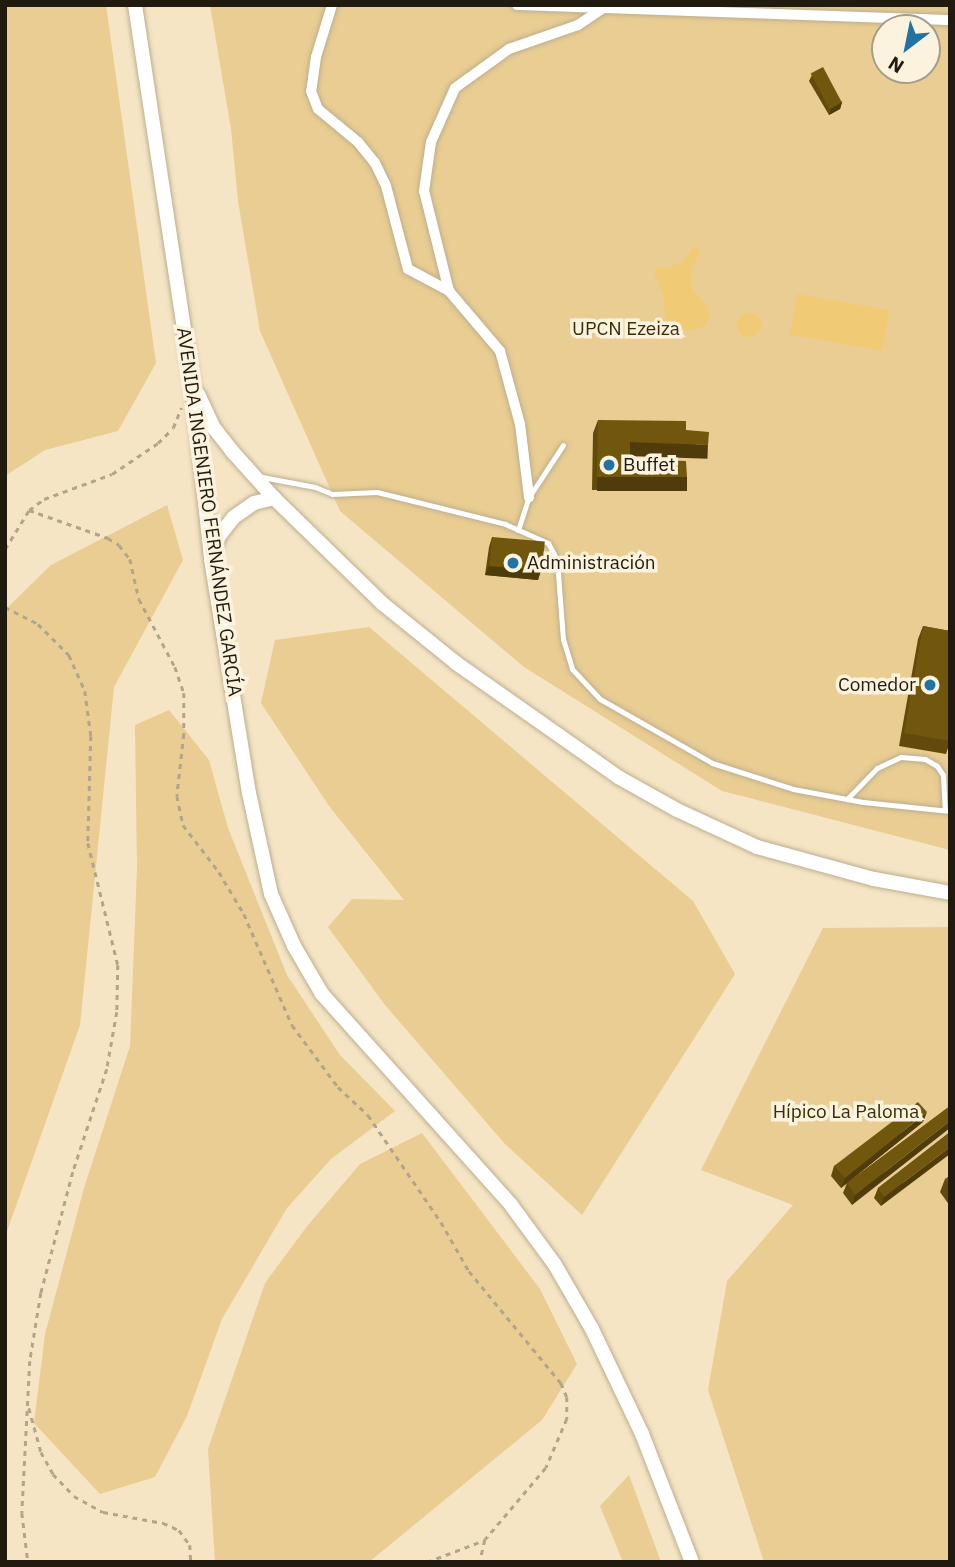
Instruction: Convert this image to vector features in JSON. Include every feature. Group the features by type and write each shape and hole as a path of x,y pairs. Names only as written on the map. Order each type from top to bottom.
{"street":[{"name":"AVENIDA INGENIERO FERNÁNDEZ GARCÍA","path":"135,5 192,380 211,559 249,793 271,894 294,946 322,994 511,1205 555,1265 592,1329 642,1434 692,1562"},
{"path":"332,5 316,57 311,91 318,109 358,142 375,163 386,186 408,269 449,291 500,351 520,424 529,497"},
{"path":"517,5 950,20"},
{"path":"449,291 425,191 431,142 455,88 509,49 578,25 602,9"},
{"path":"192,380 214,428 254,476 393,612 456,663 618,777 677,810 757,847 874,879 950,893"},
{"path":"211,559 219,536 234,517 254,503 274,498"}],"lane":[{"path":"518,530 529,497 563,445"},
{"path":"254,476 315,487 332,494 377,492 518,530 548,542 557,560 563,639 572,669 600,699 712,763 793,789 847,799 899,807 947,811 943,775 937,766 925,758 901,757 877,768 847,799"}],"path":[{"path":"5,549 29,510 44,499 112,474 158,443 173,428 183,404"},
{"path":"29,510 107,538 130,559 139,600 175,667 184,694 184,734 177,796 183,825 219,872 244,914 292,1025 338,1087 368,1115 441,1222 469,1271 561,1383 567,1397 567,1419 546,1468 485,1540 480,1562"},
{"path":"5,607 38,624 69,655 85,691 91,736 88,843 118,965 117,1012 107,1069 73,1172 41,1293 30,1361 22,1513 28,1562"},
{"path":"29,1405 41,1452 53,1474 74,1496 103,1512 163,1524 179,1530 190,1545 191,1562"},
{"path":"427,1562 485,1540"}],"green space":[{"path":"5,5 106,5 156,363 118,431 45,450 5,476"},
{"name":"UPCN Ezeiza","path":"210,5 950,5 950,850 722,791 524,667 340,511 260,331 238,201 231,129"},
{"path":"167,505 183,560 114,687 80,1025 5,1237 5,610 51,565"},
{"path":"369,627 693,901 735,974 582,1215 505,1144 385,1005 328,927 352,899 404,900 329,806 261,703 275,640"},
{"path":"169,710 209,760 228,828 287,975 340,1055 395,1111 331,1159 287,1208 222,1319 187,1416 155,1477 100,1494 34,1423 45,1334 84,1188 130,1046 137,869 135,725"},
{"name":"Hípico La Paloma","path":"950,927 950,1562 764,1562 708,1390 727,1281 793,1205 701,1170 823,928"},
{"path":"422,1133 540,1289 577,1364 542,1420 369,1562 215,1562 208,1449 265,1283 308,1225 360,1164"},
{"path":"629,1475 661,1562 623,1562 600,1506"}],"shaded area":[{"path":"693,247 700,251 691,270 691,287 708,307 709,318 704,327 669,334 666,332 664,297 654,273 656,267 667,268 683,262"},
{"path":"797,294 890,310 882,351 790,334"},
{"path":"749,313 758,316 761,325 758,334 749,337 740,334 737,325 740,316"}],"building":[{"path":"823,67 842,102 829,109 811,74"},
{"path":"598,420 686,421 686,430 709,432 708,445 630,442 630,459 686,461 687,477 597,477"},
{"name":"Administración","path":"492,537 545,542 542,571 489,566"},
{"name":"Comedor","path":"923,626 950,631 950,741 904,733"},
{"path":"918,1102 927,1112 845,1178 834,1166"},
{"path":"950,1106 950,1121 855,1195 847,1183"},
{"path":"950,1132 950,1147 884,1197 878,1188"}],"place":[{"name":"Buffet","path":"609,465"},
{"name":"Administración","path":"513,563"},
{"name":"Comedor","path":"930,685"}]}
